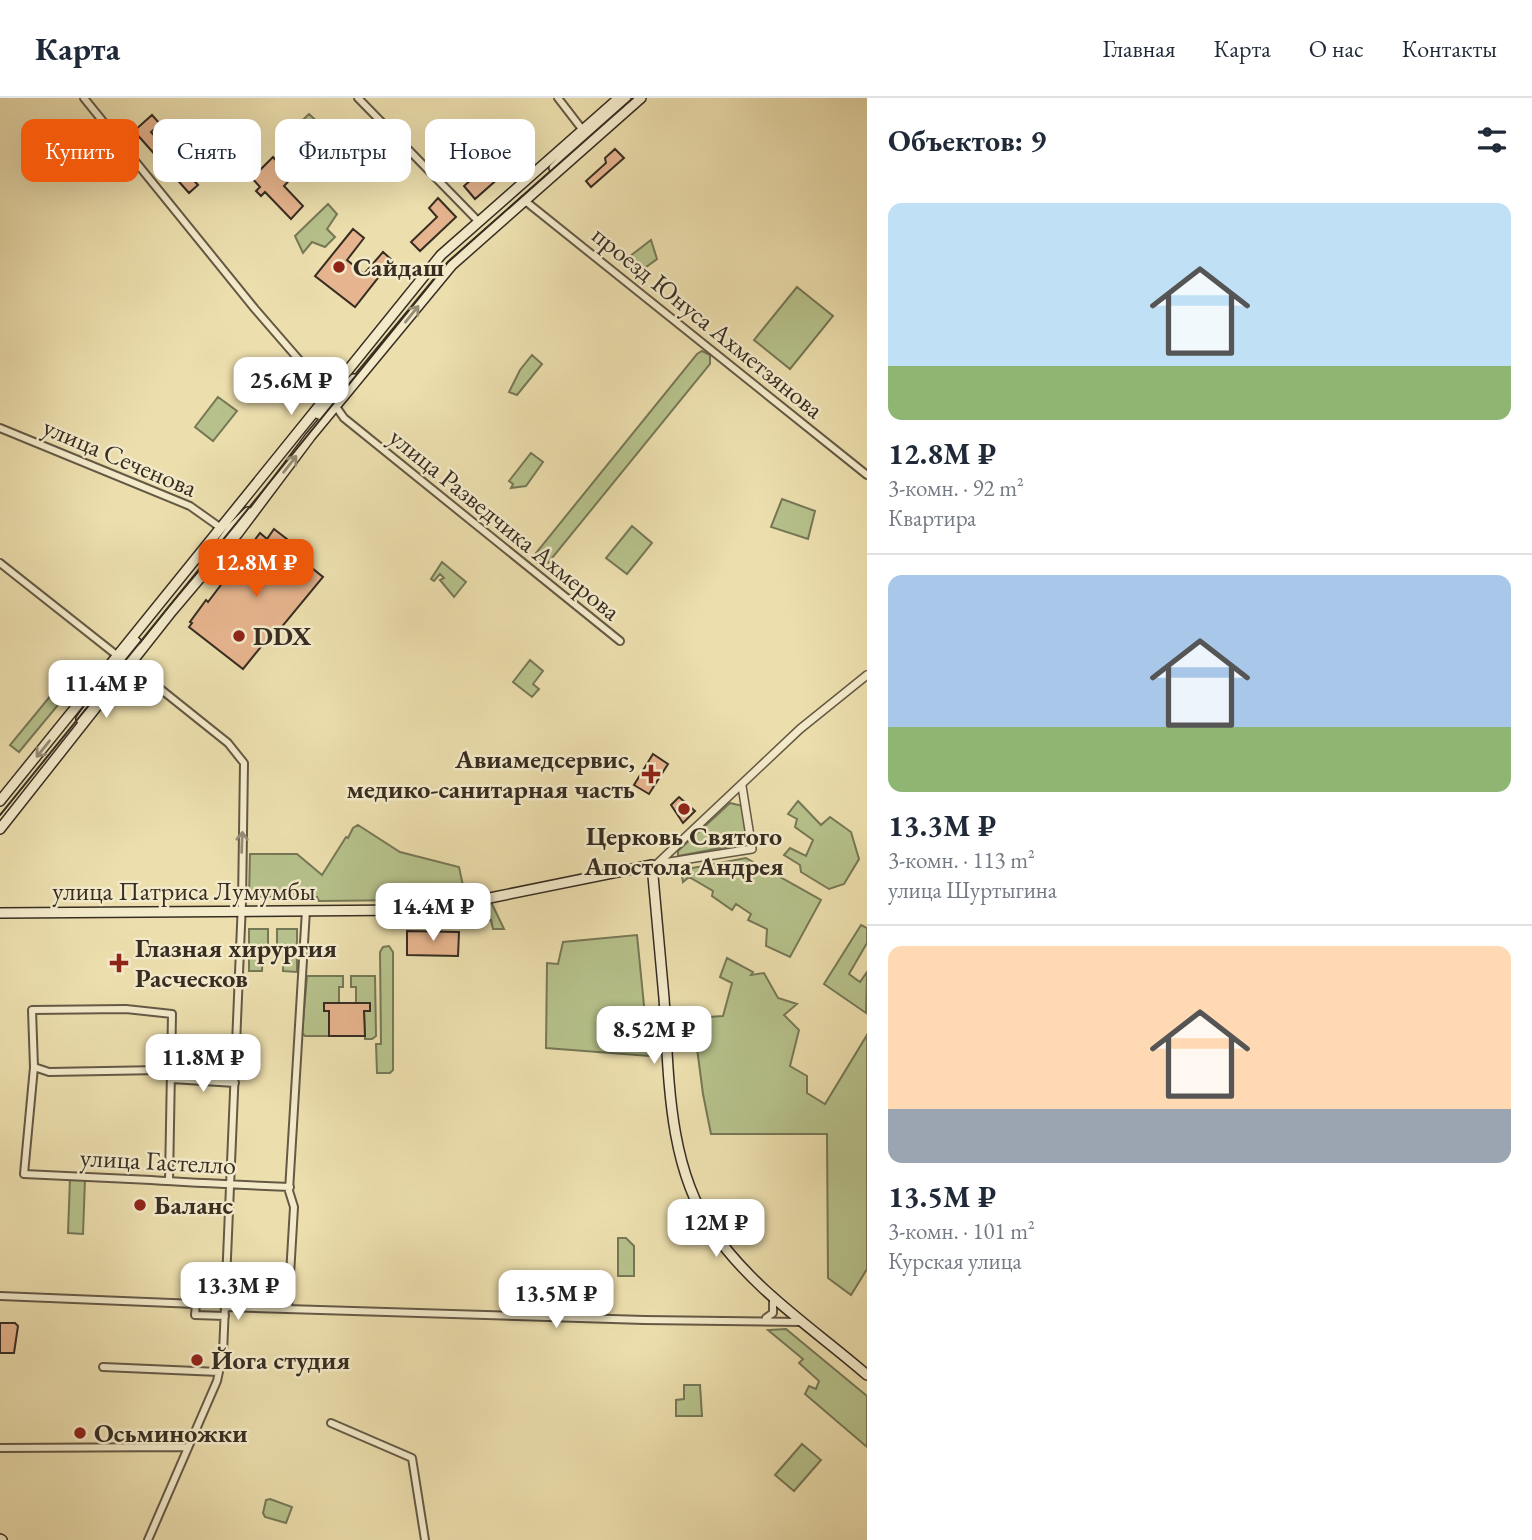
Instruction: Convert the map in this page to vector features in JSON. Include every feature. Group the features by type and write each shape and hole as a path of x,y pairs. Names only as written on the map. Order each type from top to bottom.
{"main road":[{"path":"587,135 619,98"},
{"path":"0,829 57,756 177,584 276,460 369,366 452,265 524,200 626,98"},
{"path":"0,801 85,696 172,611 232,528 270,490 310,437 368,346 441,255 547,163 622,114 641,98"},
{"path":"177,584 230,526 276,460"},
{"path":"655,865 673,1114 685,1171 711,1229 746,1273 867,1375"},
{"name":"улица Патриса Лумумбы","path":"0,913 411,910 445,907 655,865"}],"street":[{"name":"улица Разведчика Ахмерова","path":"84,98 354,427 620,641"},
{"path":"358,98 479,222"},
{"path":"558,98 587,135"},
{"name":"проезд Юнуса Ахметзянова","path":"524,200 867,475"},
{"name":"улица Сеченова","path":"0,428 190,506 222,528"},
{"path":"0,562 228,743 243,759 242,911 225,1316 219,1372 148,1540"},
{"path":"655,865 743,786 800,729 867,675"},
{"name":"улица Патриса Лумумбы","path":"655,865 752,849 743,786"},
{"path":"728,799 739,801 746,807"},
{"path":"288,1309 294,1207 290,1187 306,911"},
{"path":"169,1181 173,1079 172,1014 126,1009 32,1010 34,1067 49,1072 161,1070 173,1079 235,1083"},
{"name":"улица Гастелло","path":"34,1067 24,1174 290,1187"},
{"path":"0,1296 196,1304 195,1315 225,1316"},
{"path":"754,1320 772,1315 773,1296"},
{"path":"225,1307 644,1320 803,1322"},
{"path":"103,1367 219,1372"},
{"path":"331,1423 412,1458 425,1540"},
{"path":"0,1448 187,1447"}],"green space":[{"path":"328,204 337,214 327,229 335,237 325,247 312,242 303,253 295,236"},
{"path":"651,240 657,259 635,275 625,260"},
{"path":"797,287 833,316 790,369 754,340"},
{"path":"702,351 710,355 710,364 548,563 537,563 536,553"},
{"path":"532,355 542,364 517,395 509,392 520,370"},
{"path":"218,397 237,411 213,441 195,427"},
{"path":"531,453 543,462 526,486 511,488 513,484 509,481"},
{"path":"782,499 815,511 808,539 771,527"},
{"path":"632,526 652,543 627,574 606,558"},
{"path":"442,562 466,582 454,597 440,580 444,578 440,574 434,581 431,579"},
{"path":"530,660 543,671 533,684 539,689 532,697 513,682"},
{"path":"52,694 57,698 58,705 19,752 10,745"},
{"path":"798,801 821,825 830,817 851,832 859,859 844,884 829,889 801,872 800,865 784,855 790,848 806,856 813,840 795,827 797,819 788,814"},
{"path":"730,803 743,806 746,841 678,856 678,851"},
{"path":"358,825 400,852 459,867 464,890 411,900 319,901 317,897 249,897 250,854 297,854 322,875 346,837 348,838 353,828"},
{"path":"746,858 821,900 790,957 766,946 767,929 748,920 751,914 736,904 732,910 712,896 713,891 689,877 683,882 681,870"},
{"path":"492,904 504,929 493,929 491,920 466,922 465,912 470,908"},
{"path":"861,925 867,928 867,943 849,974 860,982 867,972 866,1013 824,984"},
{"path":"249,929 268,929 268,947 263,947 262,971 249,971"},
{"path":"277,929 297,929 297,972 283,971 284,947 277,947"},
{"path":"637,935 649,1056 546,1048 547,963 558,964 563,942"},
{"path":"389,946 393,952 393,1070 390,1073 377,1073 376,1044 381,1044 380,952 383,947"},
{"path":"727,958 753,972 751,975 764,973 778,998 797,1004 784,1015 799,1030 790,1066 807,1076 807,1093 825,1104 867,1035 867,1269 851,1295 828,1278 827,1134 711,1134 693,1018 723,1016 732,983 720,977"},
{"path":"307,976 343,976 343,987 339,987 339,1003 324,1003 325,1011 329,1011 329,1036 305,1036 302,1033"},
{"path":"351,976 375,976 376,1036 372,1039 365,1039 364,1011 370,1011 370,1003 356,1003 356,987 351,987"},
{"path":"70,1178 85,1179 83,1234 68,1233"},
{"path":"618,1238 626,1238 634,1246 634,1276 618,1276"},
{"path":"786,1329 867,1396 867,1447 805,1394 809,1386 816,1389 819,1381 799,1363 803,1359 768,1330"},
{"path":"684,1385 700,1385 702,1416 676,1416 676,1400 684,1399"},
{"path":"802,1444 821,1460 794,1491 775,1475"},
{"path":"266,1500 292,1507 286,1523 265,1517 263,1513"}],"building":[{"path":"152,115 156,119 153,119 151,132 153,152 139,137 139,127"},
{"path":"615,149 624,158 591,187 586,181 606,163 605,158"},
{"path":"273,157 275,159 275,182 288,182 284,186 303,206 291,219 265,192 261,196 256,191 260,187 256,182 261,182 261,169"},
{"path":"179,182 195,182 198,185 189,193"},
{"path":"469,182 494,182 475,199 464,186"},
{"path":"438,198 456,217 420,251 411,242 437,217 429,208"},
{"name":"Сайдаш","path":"353,229 364,238 347,260 364,274 383,252 392,260 355,307 315,276"},
{"path":"274,529 292,543 290,546 304,557 302,560 323,577 243,669 189,627 192,623 190,622 260,533 267,539"},
{"name":"Авиамедсервис, медико-санитарная часть","path":"653,754 668,764 649,794 634,785"},
{"name":"Церковь Святого Апостола Андрея","path":"679,797 695,811 683,823 671,805"},
{"path":"407,931 459,932 458,956 407,955"},
{"path":"324,1003 370,1003 370,1011 364,1011 365,1036 329,1036 329,1011 324,1011"},
{"path":"0,1323 15,1323 18,1326 14,1353 0,1353"}],"tram line":[{"path":"0,815 448,262 633,98"}],"place":[{"name":"Сайдаш","path":"339,267"},
{"name":"DDX","path":"239,636"},
{"name":"Авиамедсервис, медико-санитарная часть","path":"651,774"},
{"name":"Церковь Святого Апостола Андрея","path":"684,809"},
{"name":"Глазная хирургия Расческов","path":"119,963"},
{"name":"Баланс","path":"140,1205"},
{"name":"Йога студия","path":"197,1360"},
{"name":"Осьминожки","path":"80,1433"}]}
